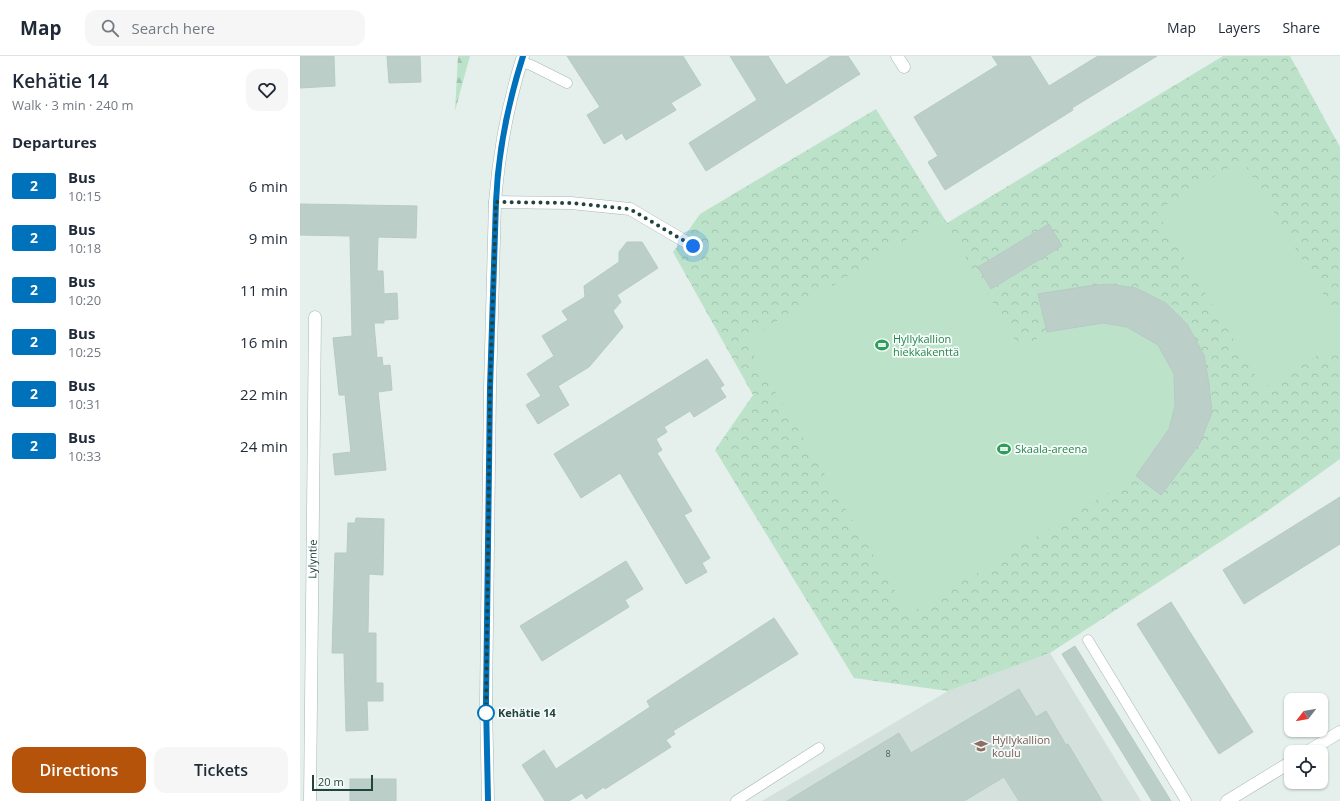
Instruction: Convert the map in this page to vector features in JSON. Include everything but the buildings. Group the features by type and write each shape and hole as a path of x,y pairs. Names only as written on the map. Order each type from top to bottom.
{"street":[{"path":"897,56 904,67"},
{"path":"488,801 486,702 490,388 497,178 511,95 522,59"},
{"path":"496,202 571,203 630,209 693,246"},
{"name":"Lylyntie","path":"310,801 315,318"},
{"path":"1319,745 1340,732"},
{"path":"1233,799 1284,766"}],"lane":[{"path":"522,59 567,83"},
{"path":"1088,640 1186,801"},
{"path":"736,801 819,748"}],"shaded area":[{"name":"Hyllykallion koulu","path":"1050,653 1141,801 762,801 948,691"}],"green space":[{"path":"458,56 470,56 455,111"},
{"path":"1223,56 1290,56 1340,147 1340,459 1266,512 1050,653 948,691 854,678 715,450 753,395 673,252 700,214 876,109 947,223"},
{"path":"1242,160 1340,322 1340,342 1263,388 1156,211"},
{"name":"Skaala-areena","path":"942,217 1020,349 1047,332 1103,323 1127,327 1158,345 1174,374 1175,406 1169,429 1136,476 909,614 745,341"}],"bus line":[{"name":"2","path":"488,801 486,702 490,388 497,178 511,95 523,56"}],"place":[{"name":"Hyllykallion hiekkakenttä","path":"882,345"},
{"name":"Skaala-areena","path":"1004,449"},
{"name":"Kehätie 14","path":"486,713"},
{"name":"Hyllykallion koulu","path":"981,746"}],"route":[{"path":"486,713 486,716 490,388 496,202 571,203 630,209 693,246"}]}
